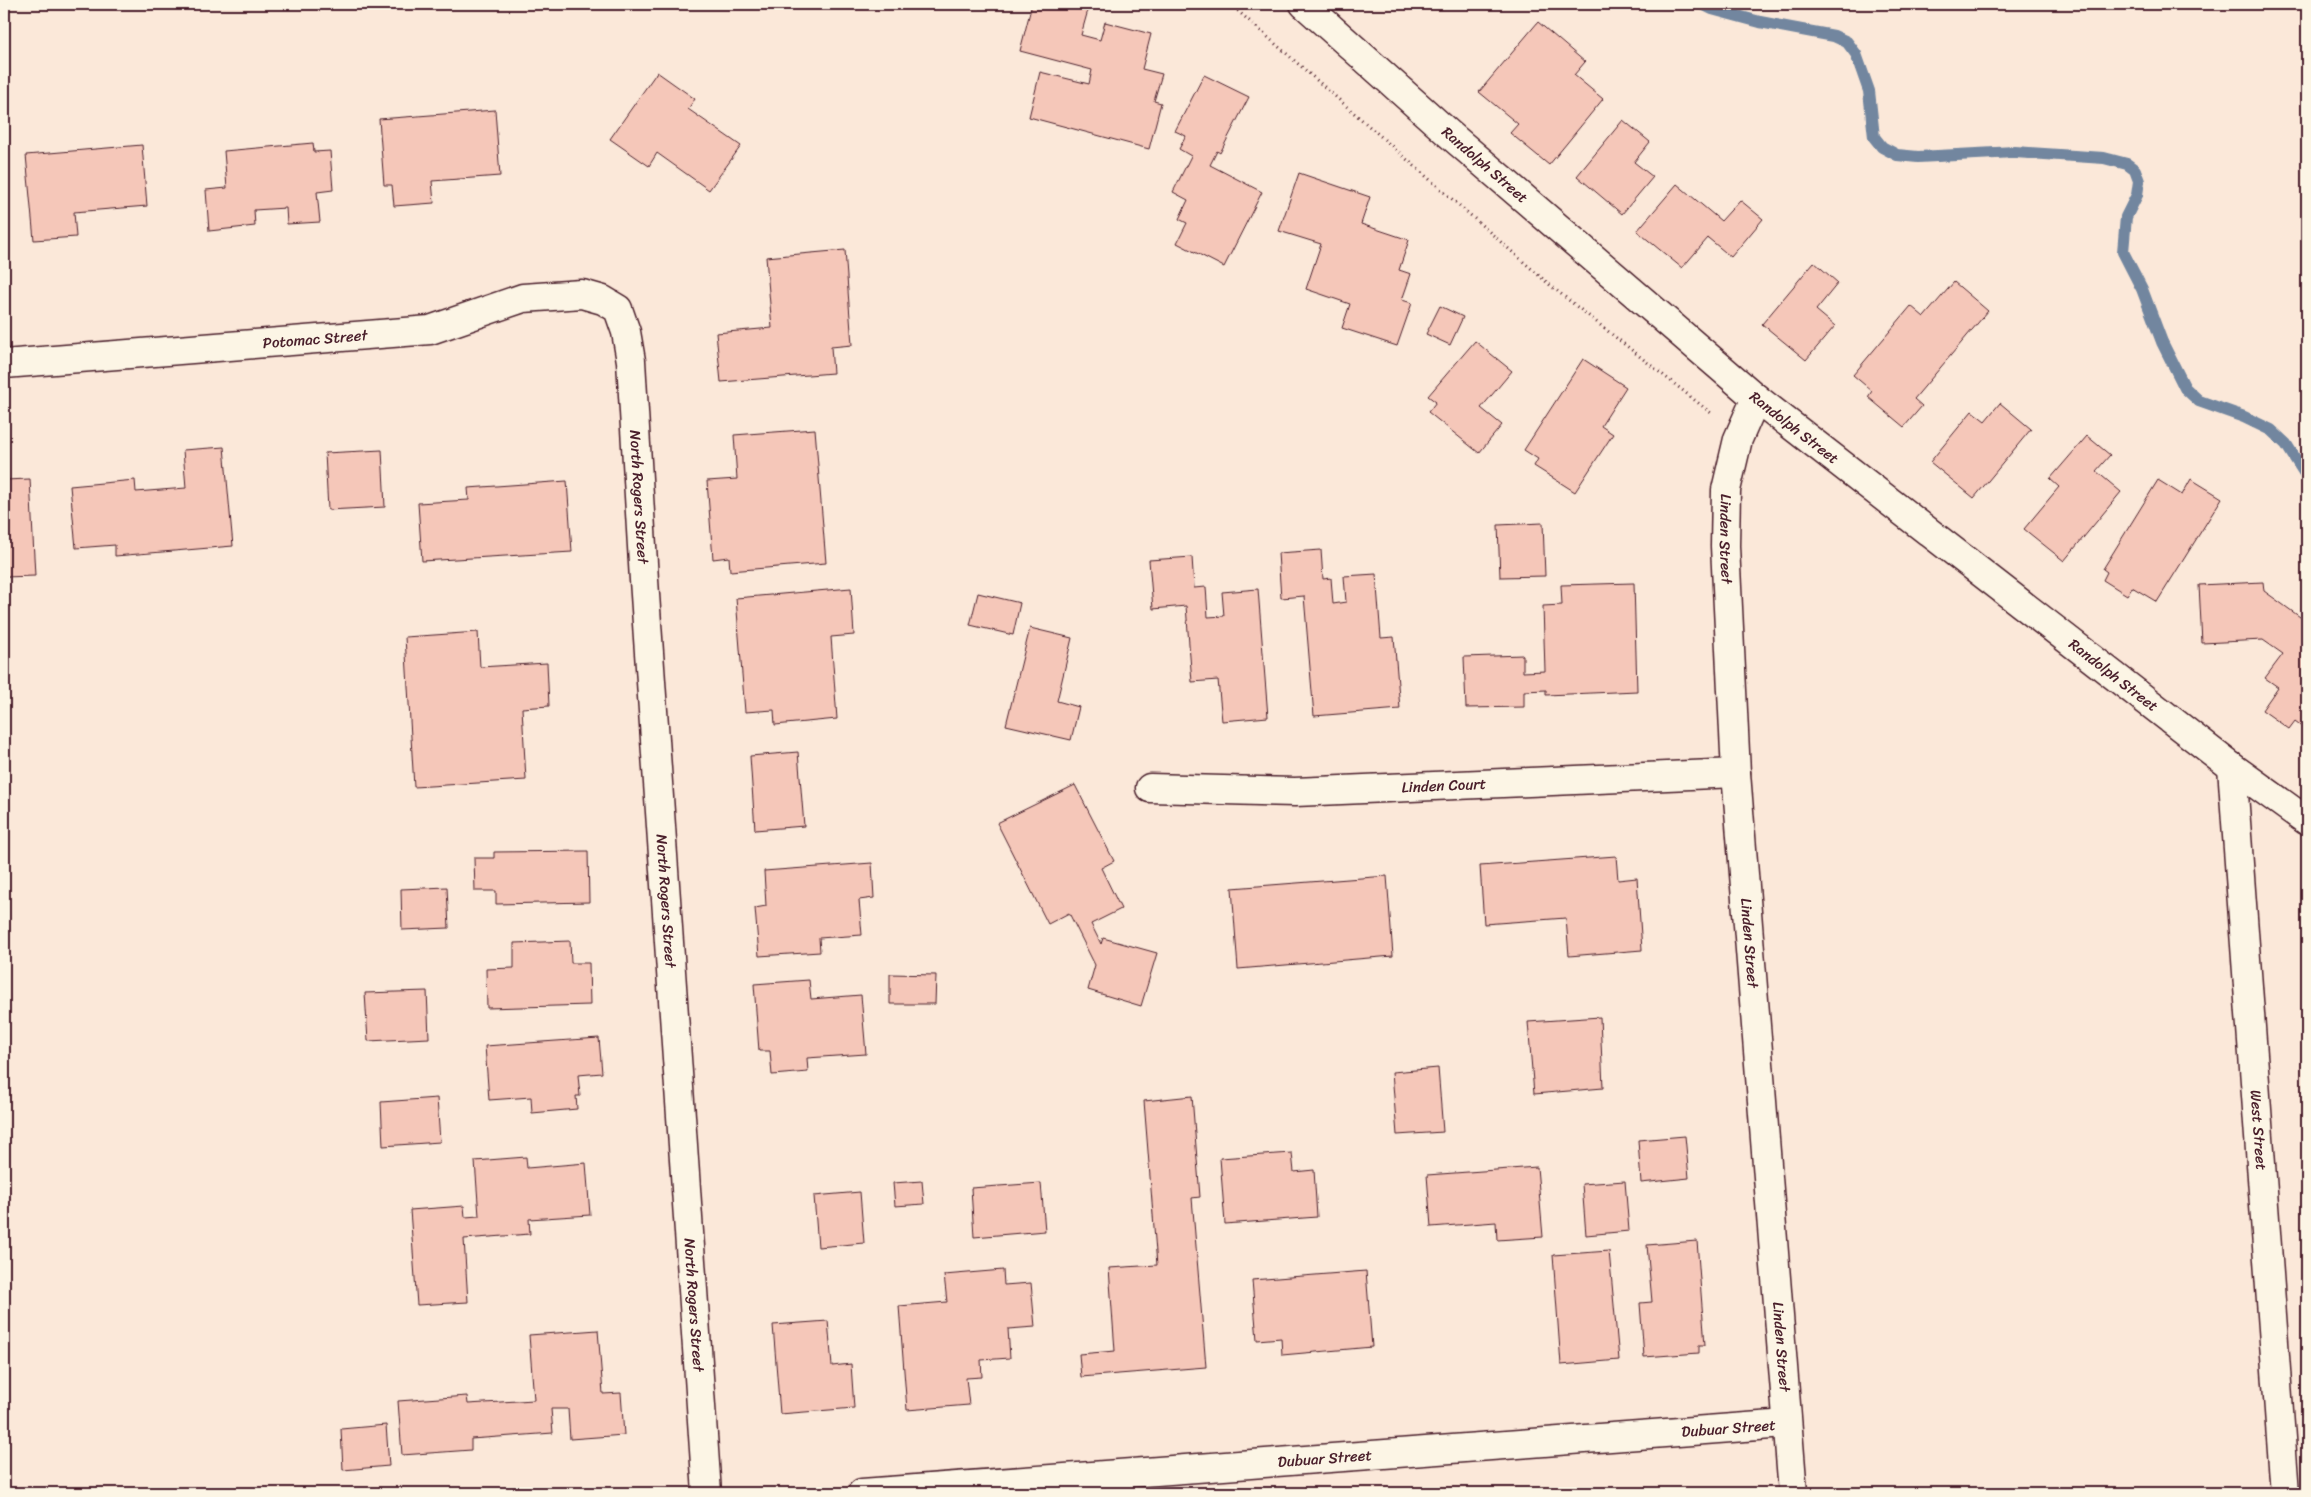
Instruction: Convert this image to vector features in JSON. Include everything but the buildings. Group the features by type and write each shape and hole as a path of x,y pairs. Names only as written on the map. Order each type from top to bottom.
{"street":[{"name":"Randolph Street","path":"1304,4 1448,133 1756,398 2232,767 2307,821"},
{"name":"Potomac Street","path":"4,364 430,330 534,296 582,294 602,300 618,309"},
{"name":"North Rogers Street","path":"618,309 626,332 631,361 644,580 707,1493"},
{"name":"Linden Street","path":"1756,398 1738,439 1726,490 1725,546 1736,773 1793,1493"},
{"name":"West Street","path":"2232,767 2286,1493"},
{"name":"Linden Court","path":"1150,788 1295,792 1736,773"},
{"name":"Dubuar Street","path":"862,1493 1787,1424"}],"path":[{"path":"1230,4 1551,286 1712,414"}],"waterway":[{"path":"1702,4 1712,9 1760,22 1834,36 1847,42 1856,54 1869,91 1874,137 1882,147 1897,155 1918,157 2015,152 2104,158 2127,164 2135,170 2139,181 2137,195 2126,217 2123,252 2142,289 2162,342 2185,388 2199,401 2244,417 2271,430 2286,444 2307,477"}]}
